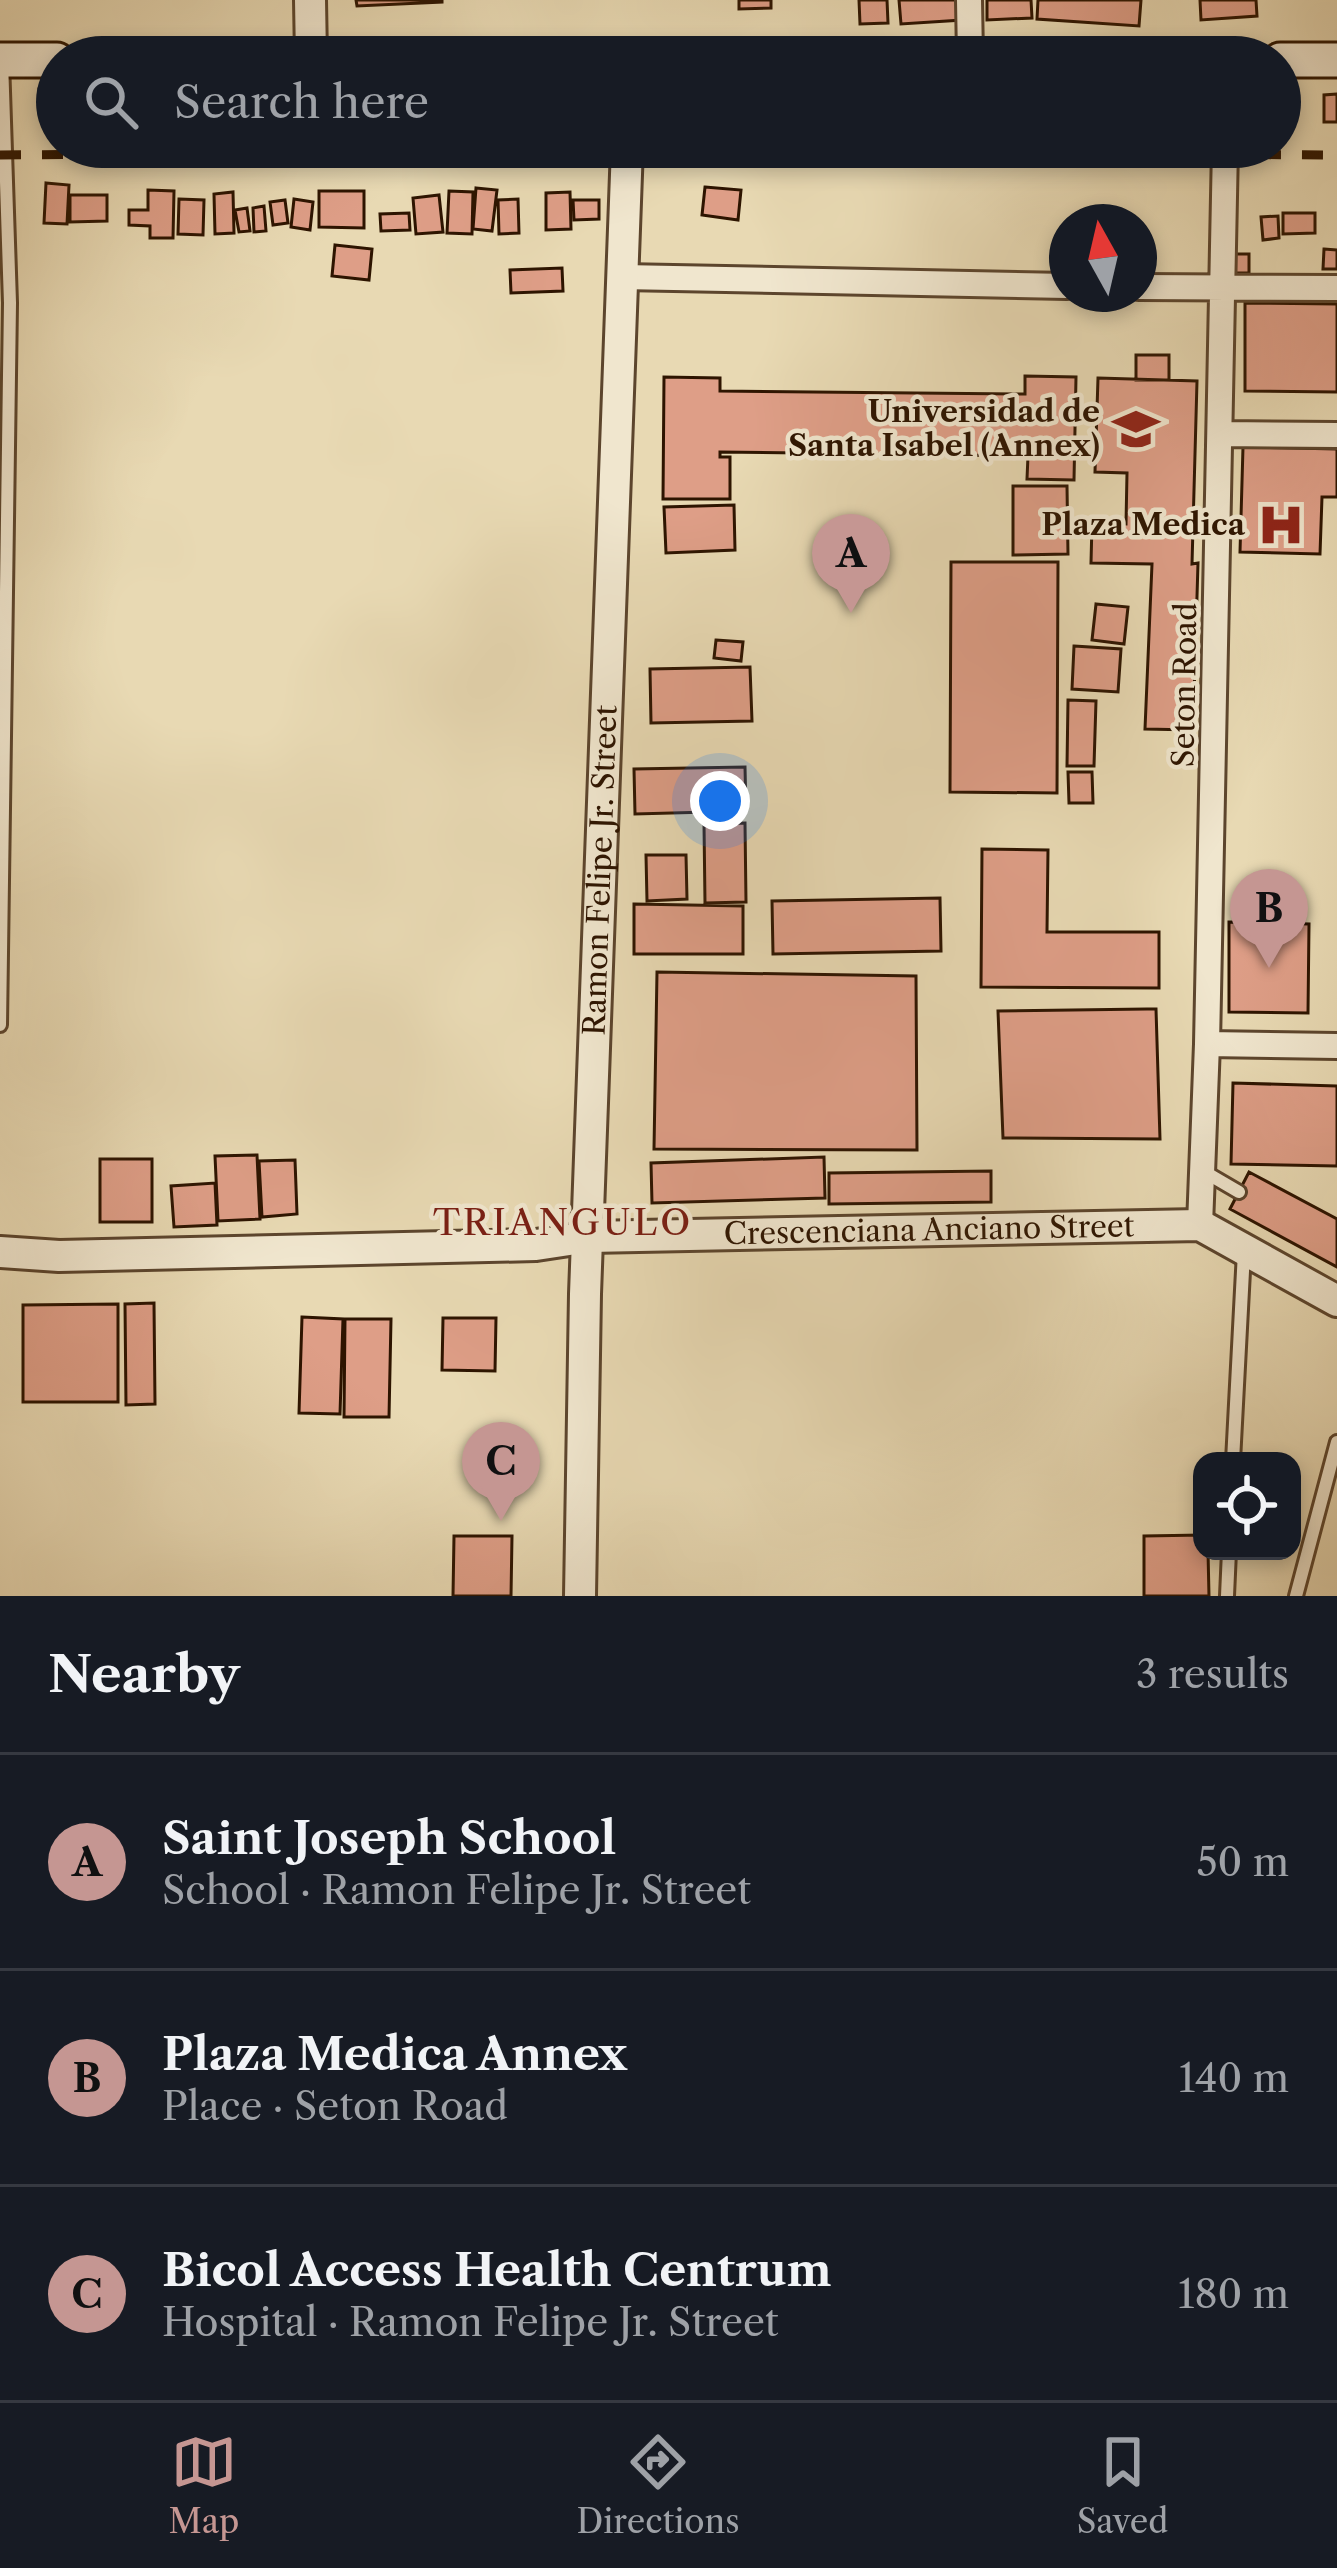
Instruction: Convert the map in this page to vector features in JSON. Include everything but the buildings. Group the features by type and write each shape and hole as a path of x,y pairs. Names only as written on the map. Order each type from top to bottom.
{"main road":[{"path":"1,60 36,60"},
{"path":"1301,60 1337,60"}],"street":[{"path":"310,0 311,36"},
{"path":"969,0 970,36"},
{"name":"Ramon Felipe Jr. Street","path":"580,1596 626,168"},
{"name":"Seton Road","path":"1200,1225 1225,168"},
{"path":"622,277 1049,286"},
{"path":"1157,287 1337,288"},
{"path":"1221,434 1337,435"},
{"path":"1207,1044 1337,1046"},
{"path":"1200,1225 1337,1301"},
{"name":"Crescenciana Anciano Street","path":"0,1252 59,1256 536,1245 589,1237 1200,1225"}],"lane":[{"path":"0,1025 5,303 1,60"},
{"path":"1202,1171 1239,1192"},
{"path":"1233,1452 1244,1250"},
{"path":"1296,1596 1337,1442"},
{"path":"1301,1542 1311,1540"},
{"path":"1227,1596 1228,1560"}],"railway":[{"path":"0,155 36,155"},
{"path":"1301,155 1337,155"}],"place":[{"name":"Universidad de Santa Isabel (Annex)","path":"1136,429"},
{"name":"Plaza Medica","path":"1281,525"},
{"name":"Saint Joseph School","path":"851,613"},
{"name":"Plaza Medica Annex","path":"1269,968"},
{"name":"Bicol Access Health Centrum","path":"501,1521"}],"district":[{"name":"TRIANGULO","path":"563,1222"}]}
